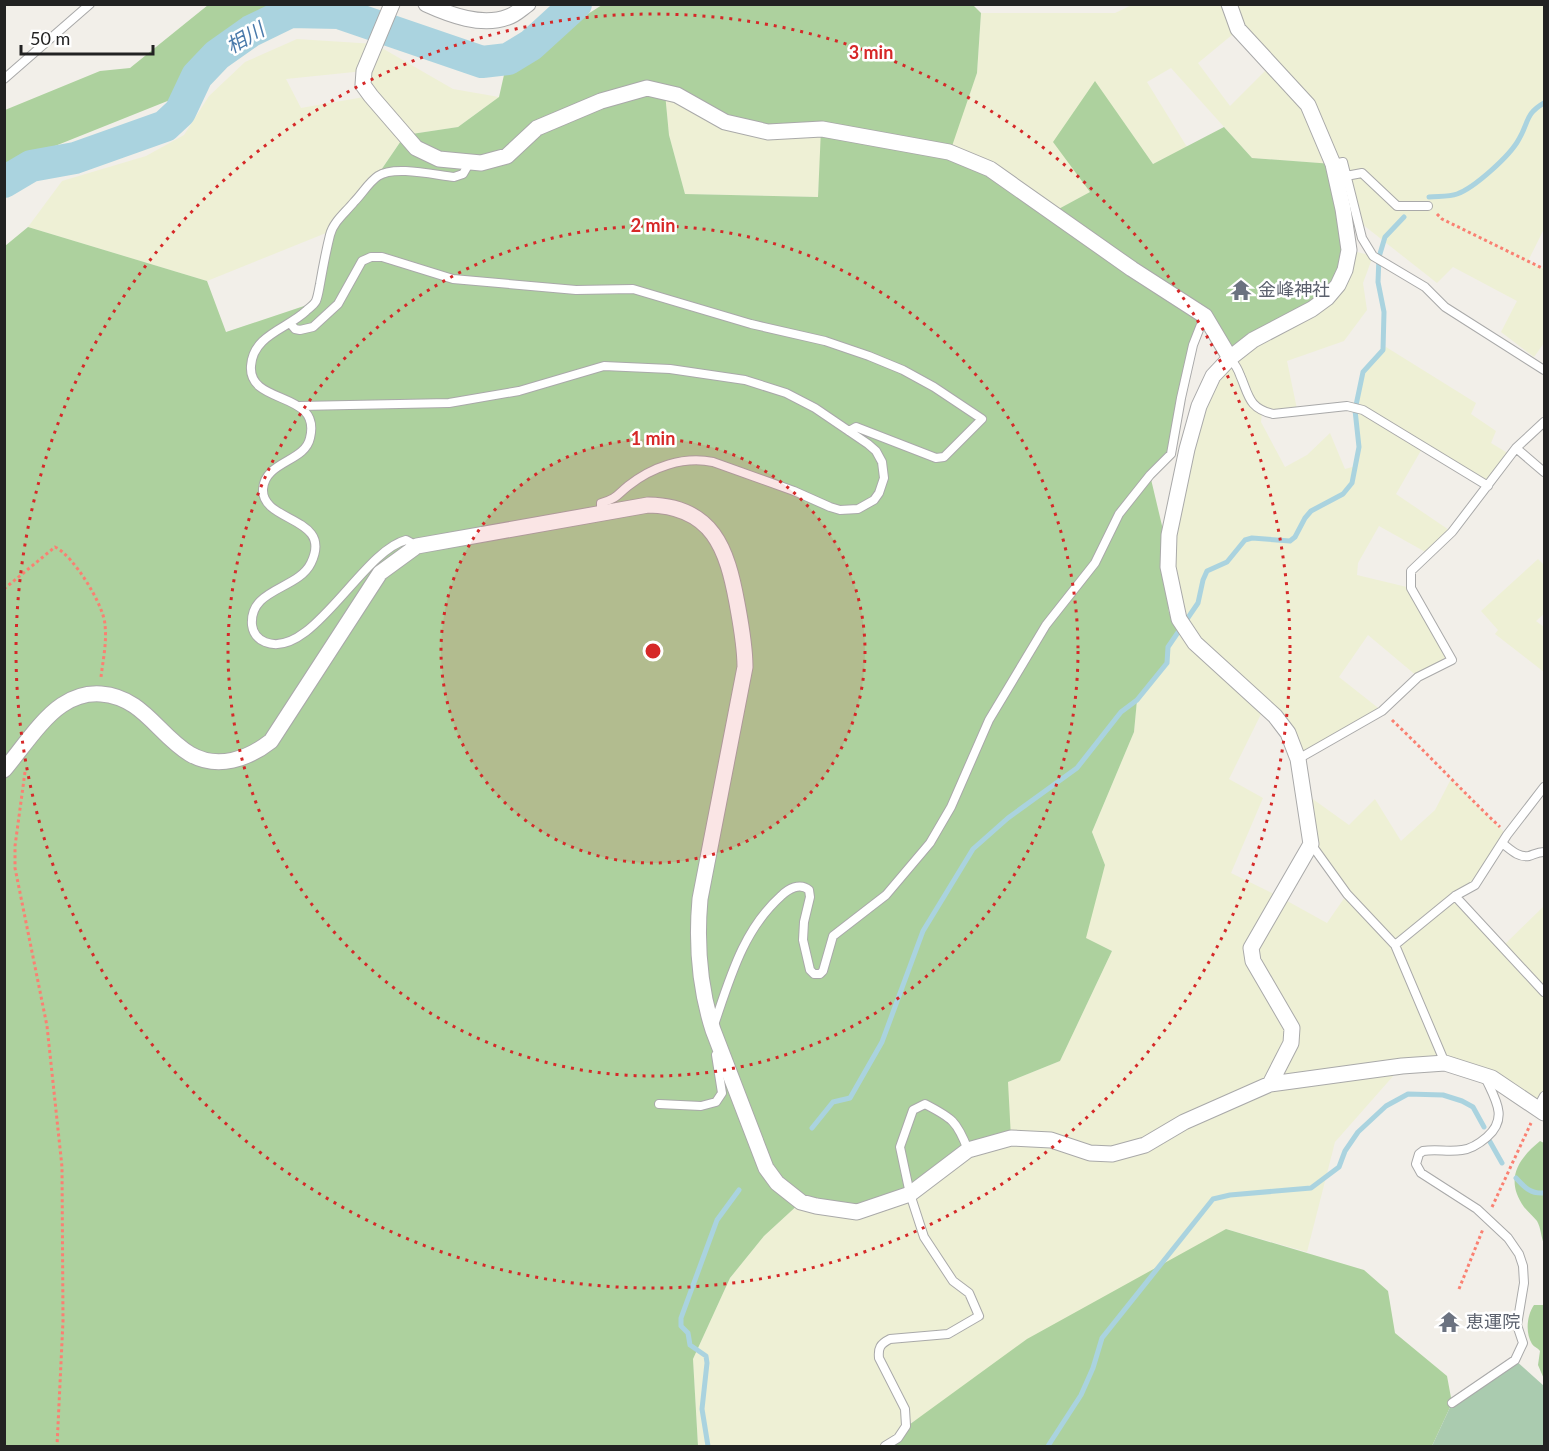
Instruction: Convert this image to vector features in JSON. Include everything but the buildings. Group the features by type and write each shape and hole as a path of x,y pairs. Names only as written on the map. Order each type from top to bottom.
{"street":[{"path":"392,4 364,71 363,85 416,148 439,159 481,163 507,156 537,128 601,100 647,88 677,95 725,122 768,132 822,129 949,152 990,169 1205,316 1230,358"},
{"path":"426,4 446,14 495,21 510,17 528,4"},
{"path":"1229,4 1238,29 1308,105 1332,164 1343,209 1349,250 1345,270 1338,285 1326,298 1312,309 1254,340 1230,358 1213,376 1199,406 1168,535 1168,567 1183,625 1195,643 1275,716 1288,733 1298,759 1311,844 1251,948 1253,961 1292,1029 1291,1043 1270,1084"},
{"path":"4,770 62,705 74,699 99,694 114,695 141,709 192,756 221,762 243,759 258,752 271,741 380,573 417,546 648,505 676,508 687,513 716,537 723,548 731,573 745,645 745,667 700,899 697,934 699,967 706,1008 766,1168 788,1193 801,1202 857,1212 910,1194 968,1150 1011,1138 1051,1140 1090,1153 1112,1154 1145,1146 1184,1122 1270,1084 1402,1066 1445,1064 1492,1078 1542,1106"}],"lane":[{"path":"4,80 90,4"},
{"path":"470,162 463,174 454,177 394,170 377,176 334,225 316,302 299,317 263,339 256,348 250,368 252,377 266,392 300,406 449,403 519,391 604,366 670,369 745,380 786,393 815,408 876,451 884,469 884,478 874,500 858,509 849,510 830,507 794,490 713,462 693,460 653,470 628,486 613,500 601,503 601,513"},
{"path":"1332,164 1343,162 1362,238 1373,256 1425,287 1445,308 1545,370"},
{"path":"1346,176 1362,173 1397,206 1428,206"},
{"path":"290,323 295,329 300,330 313,327 338,304 362,261 371,257 382,257 453,279 576,290 633,289 751,324 825,341 869,356 903,370 934,387 982,420 944,457 936,458 856,427 849,431"},
{"path":"659,1104 701,1106 716,1102 722,1094 713,1030 746,938 768,907 787,890 799,886 809,891 803,940 810,970 814,974 820,974 823,971 833,936 886,895 930,843 951,807 989,720 1046,625 1095,563 1119,513 1150,475 1171,454 1193,345 1205,316"},
{"path":"1230,358 1239,373 1249,399 1262,412 1273,414 1347,406 1363,410 1488,486"},
{"path":"300,406 311,427 308,444 303,451 272,471 265,479 263,494 267,501 282,514 306,526 312,533 314,554 306,571 265,596 255,608 252,621 253,631 258,638 274,644 286,643 298,637 319,621 381,553 396,542 406,540 417,546"},
{"path":"1298,759 1382,711 1418,677 1452,660 1411,588 1411,571 1452,532 1516,448 1545,422"},
{"path":"1516,448 1545,472"},
{"path":"1395,945 1455,896 1475,885 1502,843 1545,787"},
{"path":"1502,843 1520,856 1545,852"},
{"path":"1311,844 1347,894 1395,945 1445,1064"},
{"path":"1455,896 1545,992"},
{"path":"1452,1403 1515,1360 1523,1343 1517,1325 1524,1283 1523,1266 1519,1254 1508,1238 1477,1209 1421,1173 1416,1164 1417,1158 1424,1151 1465,1150 1480,1143 1496,1130 1499,1118 1498,1107 1485,1076"},
{"path":"885,1446 898,1438 906,1426 905,1409 879,1358 878,1349 890,1339 948,1334 979,1316 969,1293 953,1281 924,1237 910,1194 900,1147 913,1110 926,1104 948,1115 960,1128 968,1150"}],"path":[{"path":"1428,206 1442,219 1545,269"},
{"path":"4,589 55,547 68,557 94,596 105,623 99,694"},
{"path":"1382,711 1508,835"},
{"path":"29,740 15,846 15,868 47,1026 62,1167 63,1322 57,1446"},
{"path":"1459,1289 1487,1218 1542,1106"}],"green space":[{"path":"1134,4 1544,5 1544,229 1528,261 1544,269 1544,343 1534,357 1501,332 1517,301 1453,267 1437,283 1343,209 1332,164 1252,158 1171,68 1147,82 1187,147 1153,164 1095,82 1091,192 1053,212 949,152 977,73 981,13 1115,13","holes":["1238,30 1270,66 1230,106 1198,63"]},
{"path":"208,5 294,5 251,24 202,62 187,86 170,100 5,166 5,110 100,71 130,68"},
{"path":"602,5 973,5 981,13 977,73 950,152 1053,212 1090,192 1053,142 1095,81 1153,164 1224,127 1252,158 1333,164 1349,250 1338,285 1230,358 1205,317 1193,345 1171,454 1150,475 1164,534 1164,568 1169,613 1184,624 1168,647 1167,663 1137,700 1134,732 1092,832 1105,865 1086,938 1112,951 1060,1061 1008,1082 1011,1138 968,1150 910,1194 857,1212 801,1202 764,1236 730,1278 693,1359 698,1446 5,1446 5,246 28,227 207,281 226,332 316,302 331,231 377,176 405,135 458,127 499,97 506,66","holes":["665,93 768,132 821,129 818,197 685,194 669,135"]},
{"path":"297,39 375,44 453,89 499,97 458,127 405,135 377,176 331,231 207,281 28,227 62,181 146,156 184,135 209,96 245,62","holes":["364,71 370,96 301,108 286,79"]},
{"path":"665,92 822,129 818,197 685,194 669,135"},
{"path":"1349,250 1373,256 1363,283 1367,310 1344,341 1287,361 1297,409 1262,412 1261,422 1285,467 1307,455 1330,433 1345,469 1356,466 1359,447 1355,410 1363,372 1386,347 1476,403 1471,414 1496,431 1491,443 1511,455 1488,486 1423,447 1396,494 1452,532 1429,554 1379,526 1358,563 1357,575 1411,588 1452,660 1418,677 1368,635 1339,677 1382,711 1298,759 1265,706 1229,779 1263,798 1231,873 1327,923 1347,894 1311,844 1303,792 1349,825 1375,799 1401,841 1435,810 1451,779 1507,835 1475,885 1456,896 1502,947 1544,906 1544,1113 1445,1063 1402,1066 1335,1142 1307,1252 1226,1229 906,1426 880,1446 698,1446 693,1359 730,1278 764,1236 801,1202 1008,1082 1060,1061 1112,951 1085,938 1105,865 1092,832 1134,732 1137,700 1167,663 1168,647 1184,624 1194,640 1173,566 1175,536 1203,412 1219,378"},
{"path":"1538,559 1544,565 1544,614 1536,621 1544,627 1544,672 1495,634 1498,630 1481,611"},
{"path":"1540,1141 1544,1143 1544,1244 1537,1221 1524,1207 1515,1188 1516,1171 1520,1163"},
{"path":"1226,1229 1364,1270 1388,1291 1395,1333 1447,1376 1452,1403 1432,1446 880,1446 1027,1339"},
{"path":"1534,1305 1544,1305 1544,1379 1538,1365 1540,1351 1532,1344 1528,1335 1528,1319"},
{"path":"1515,1360 1544,1386 1544,1446 1432,1446 1452,1403"}],"waterway":[{"name":"相川","path":"4,182 31,166 75,158 165,126 180,112 197,76 217,55 251,31 290,12 339,13 482,62 508,59 531,45 576,4"},
{"path":"1429,197 1457,194 1482,178 1514,146 1530,115 1544,103"},
{"path":"812,1128 833,1102 850,1098 882,1042 923,931 973,849 1008,818 1077,768 1121,712 1137,700 1167,663 1168,647 1198,603 1207,571 1227,562 1245,540 1252,538 1290,541 1295,537 1311,511 1343,494 1352,483 1359,447 1355,410 1363,372 1383,350 1384,312 1378,282 1379,257 1385,237 1404,217"},
{"path":"1048,1446 1081,1395 1093,1368 1102,1338 1213,1199 1230,1195 1311,1188 1339,1167 1345,1151 1358,1132 1386,1106 1408,1094 1443,1095 1462,1101 1473,1107 1484,1127"},
{"path":"1489,1140 1502,1163"},
{"path":"1516,1178 1528,1190 1544,1193"},
{"path":"708,1446 702,1409 706,1356 690,1345 688,1333 681,1326 681,1318 717,1220 739,1190"}],"place":[{"name":"金峰神社","path":"1241,290"},
{"name":"恵運院","path":"1449,1322"}]}
